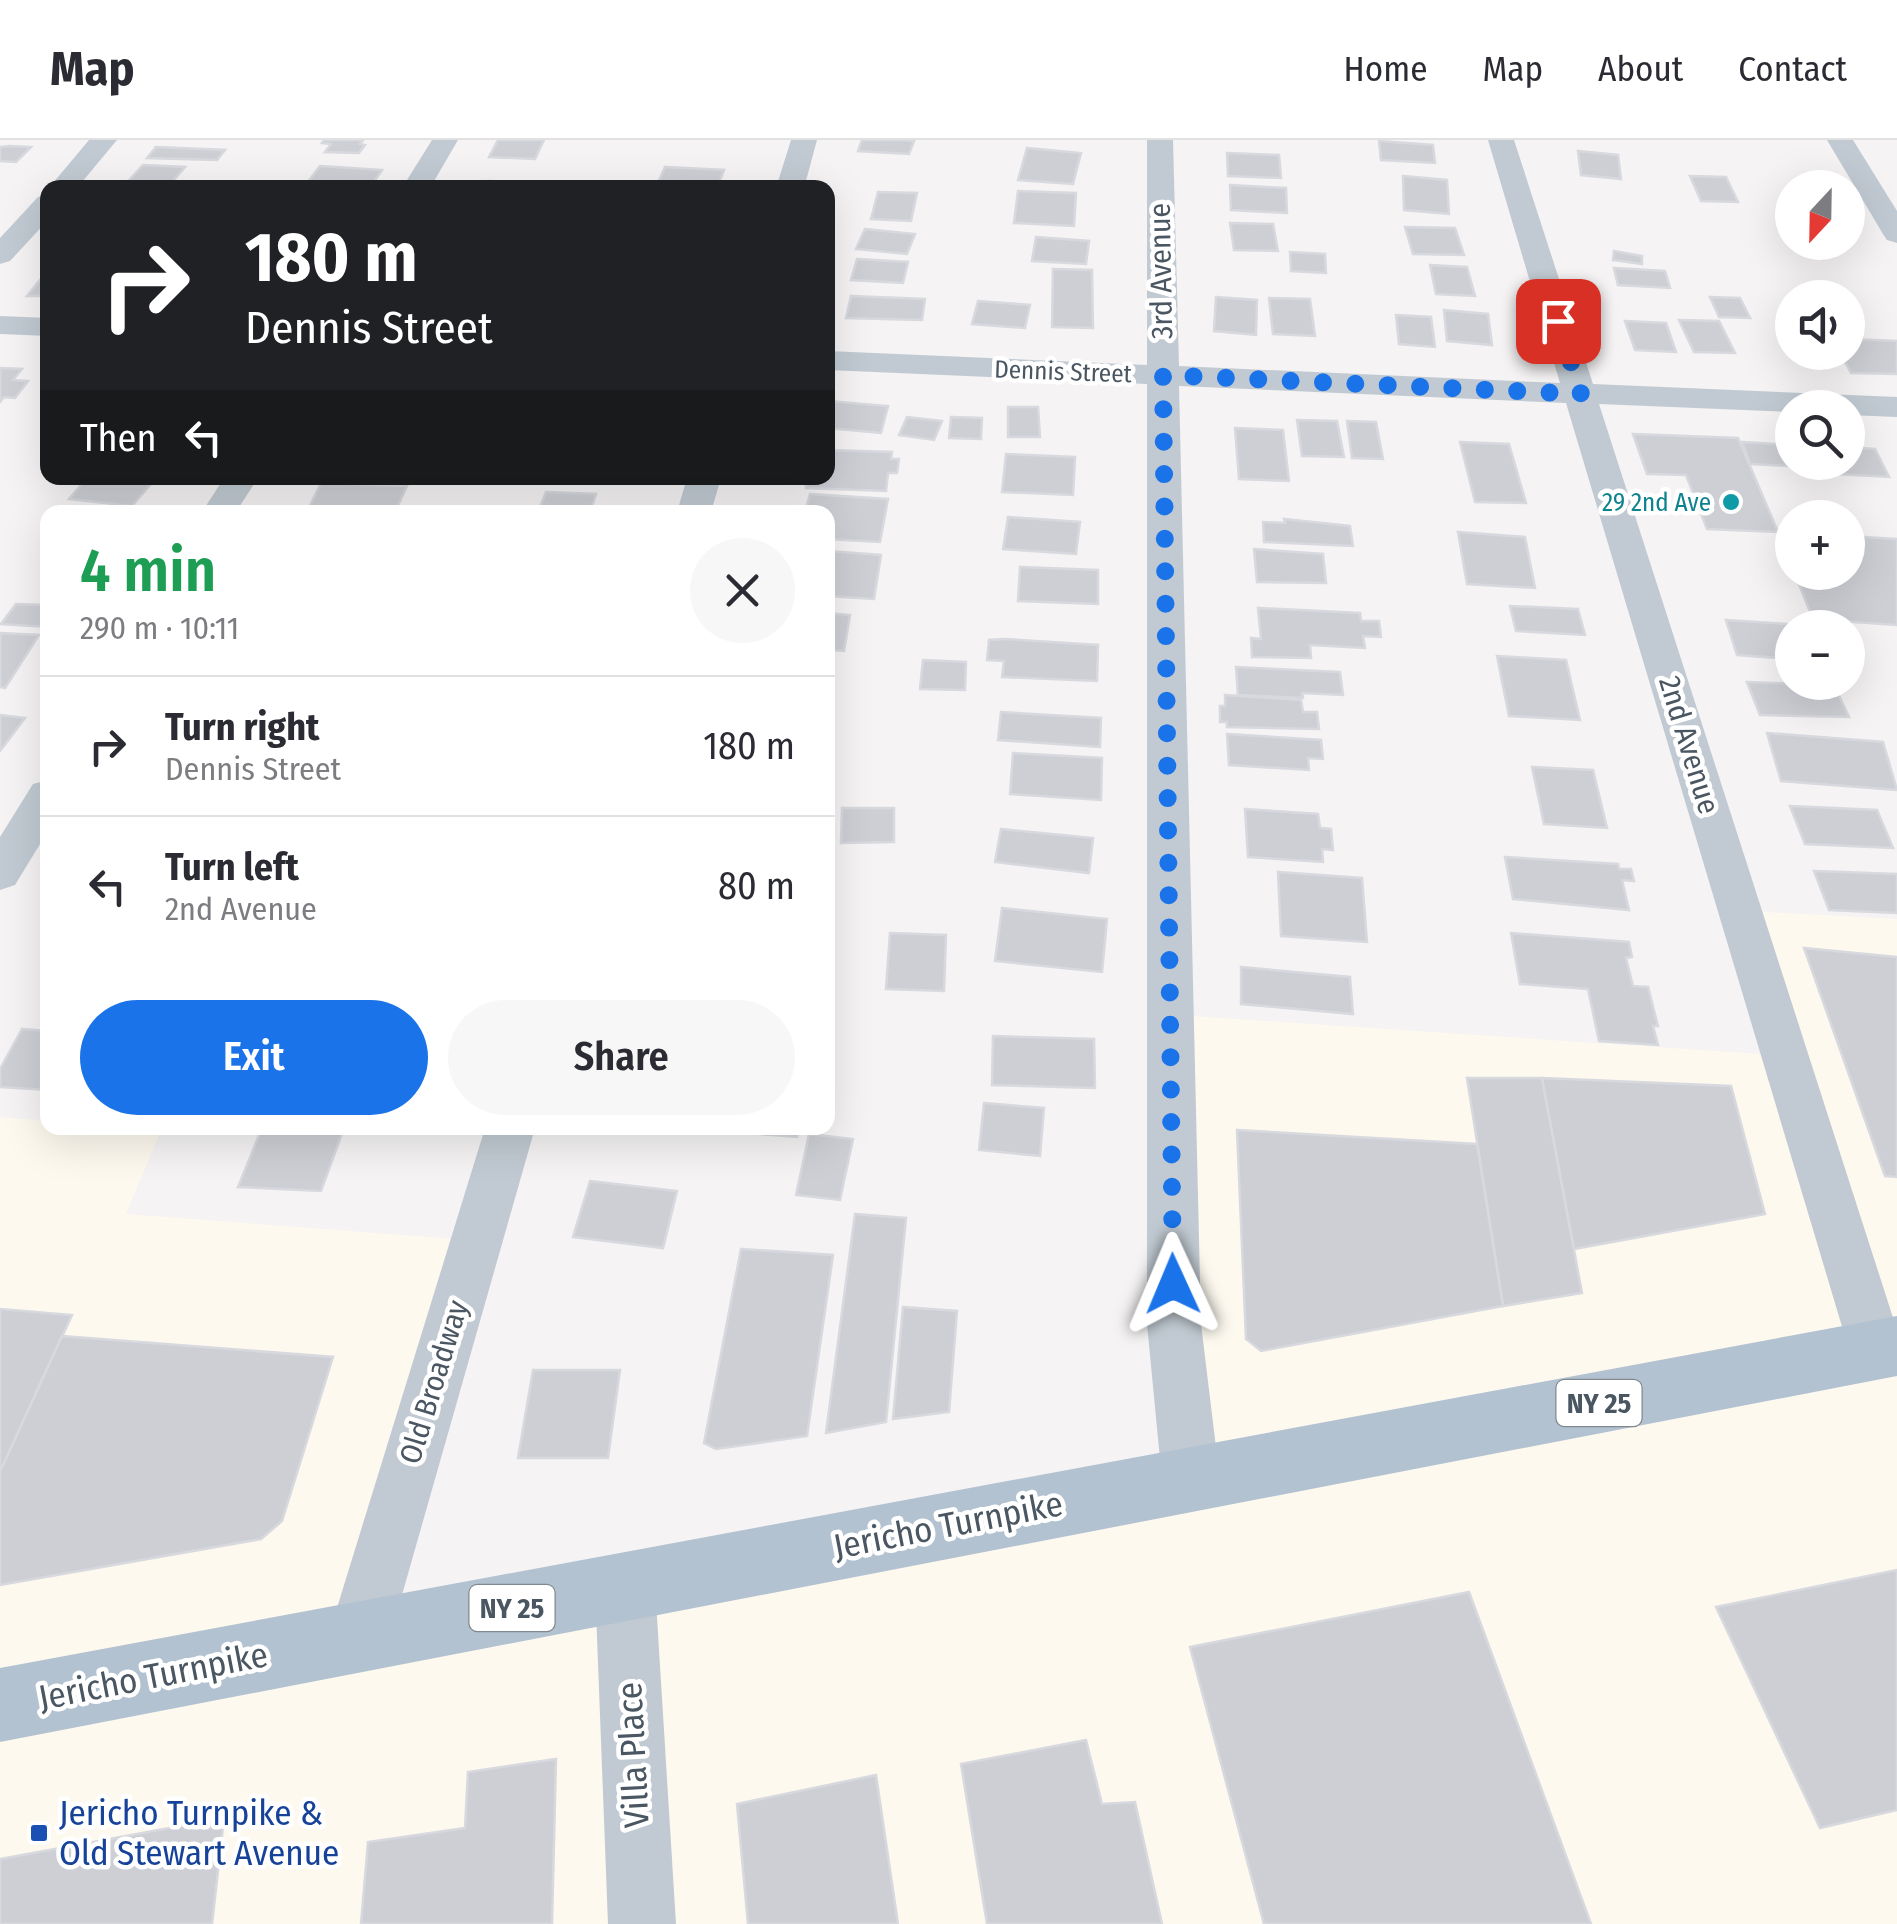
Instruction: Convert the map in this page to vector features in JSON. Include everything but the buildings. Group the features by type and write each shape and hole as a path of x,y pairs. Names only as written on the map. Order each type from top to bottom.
{"main road":[{"name":"Jericho Turnpike","path":"0,1704 1887,1348"}],"street":[{"path":"63,180 104,140"},
{"path":"421,180 445,140"},
{"path":"792,180 804,140"},
{"name":"3rd Avenue","path":"1160,140 1174,1324 1192,1480"},
{"name":"2nd Avenue","path":"1501,140 1887,1348"},
{"path":"1840,140 1897,234"},
{"path":"0,255 40,203"},
{"path":"0,325 40,327"},
{"name":"Dennis Street","path":"835,361 1897,408"},
{"path":"0,873 40,808"},
{"name":"Old Broadway","path":"359,1637 508,1135"},
{"name":"Villa Place","path":"625,1585 642,1924"}],"shaded area":[{"path":"1748,911 1897,919 1897,1924 0,1924 0,1117 40,1120 40,1135 159,1135 126,1214 482,1241 372,1616 1196,1467 1176,1015 1791,1056"}],"place":[{"name":"29 2nd Ave","path":"1731,502"},
{"name":"Jericho Turnpike & Old Stewart Avenue","path":"39,1833"}],"route":[{"path":"1173,1284 1163,375 1581,394 1558,321"}]}
